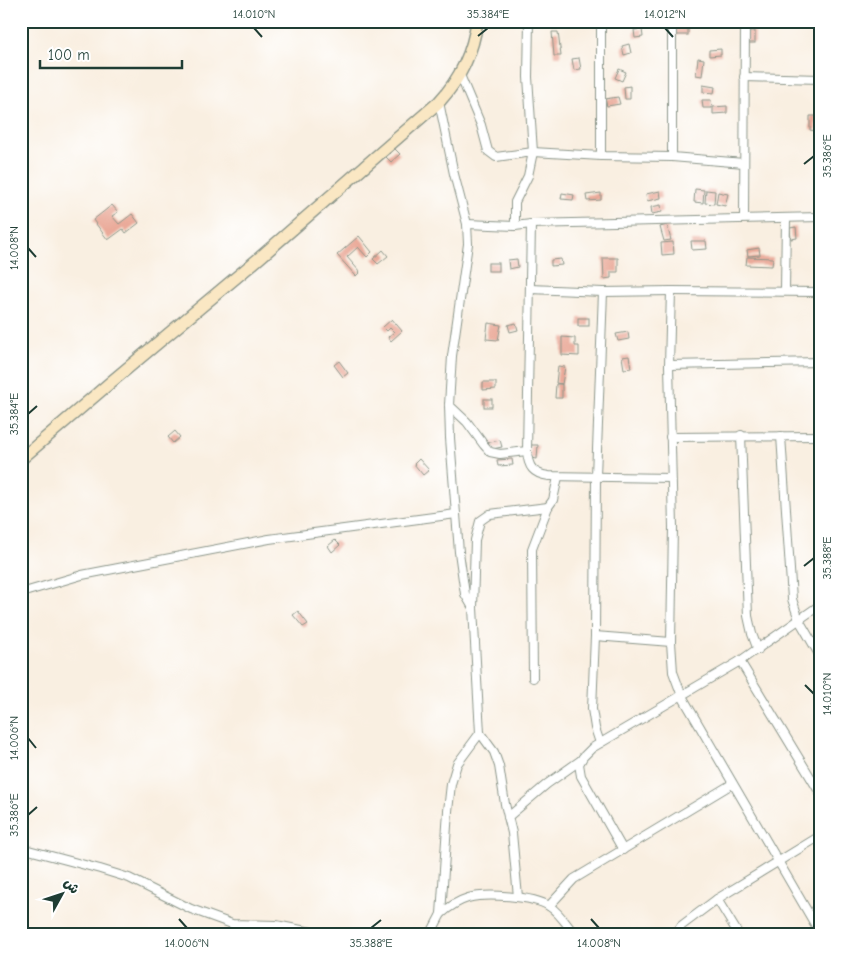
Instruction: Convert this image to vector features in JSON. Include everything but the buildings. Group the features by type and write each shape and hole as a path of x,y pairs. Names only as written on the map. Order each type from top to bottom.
{"main road":[{"path":"21,460 257,260 439,102 460,75 470,53 477,21"}],"street":[{"path":"515,226 515,202 528,176 533,152 528,77 529,21"},
{"path":"601,21 601,156"},
{"path":"672,21 672,157"},
{"path":"744,21 744,218"},
{"path":"460,75 481,125 488,152 496,156 533,152 601,156 672,157 744,163"},
{"path":"744,77 820,79"},
{"path":"439,102 467,224 468,244 452,356 449,405 462,578 466,594 473,608"},
{"path":"467,224 515,226 531,224 820,217"},
{"path":"784,291 786,218"},
{"path":"531,224 527,451 529,465 533,470 542,475 558,477 671,478"},
{"path":"530,289 603,292 820,292"},
{"path":"671,291 669,365 673,573 671,642 673,672 682,696 820,933"},
{"path":"600,743 592,709 593,662 596,636 596,476 603,292"},
{"path":"669,365 820,362"},
{"path":"449,405 467,422 490,452 500,454 527,451"},
{"path":"670,436 820,436"},
{"path":"741,436 748,616 758,650"},
{"path":"781,436 792,599 799,620 820,656"},
{"path":"532,678 531,554 548,507 553,500 558,477"},
{"path":"518,897 512,833 497,760 480,732 473,608 475,540 480,521 494,512 548,507"},
{"path":"21,593 69,578 269,539 456,514"},
{"path":"508,817 552,779 581,760 600,743 758,650 820,606"},
{"path":"596,636 671,642"},
{"path":"740,661 820,793"},
{"path":"430,935 441,914 451,784 457,764 480,732"},
{"path":"581,760 579,767 581,776 623,850"},
{"path":"548,906 574,879 732,784"},
{"path":"675,935 681,926 717,899 820,836"},
{"path":"21,848 100,868 129,878 192,909 232,924 272,925 327,935"},
{"path":"441,914 458,902 470,898 518,897 548,906 575,935"},
{"path":"717,899 739,935"}]}
